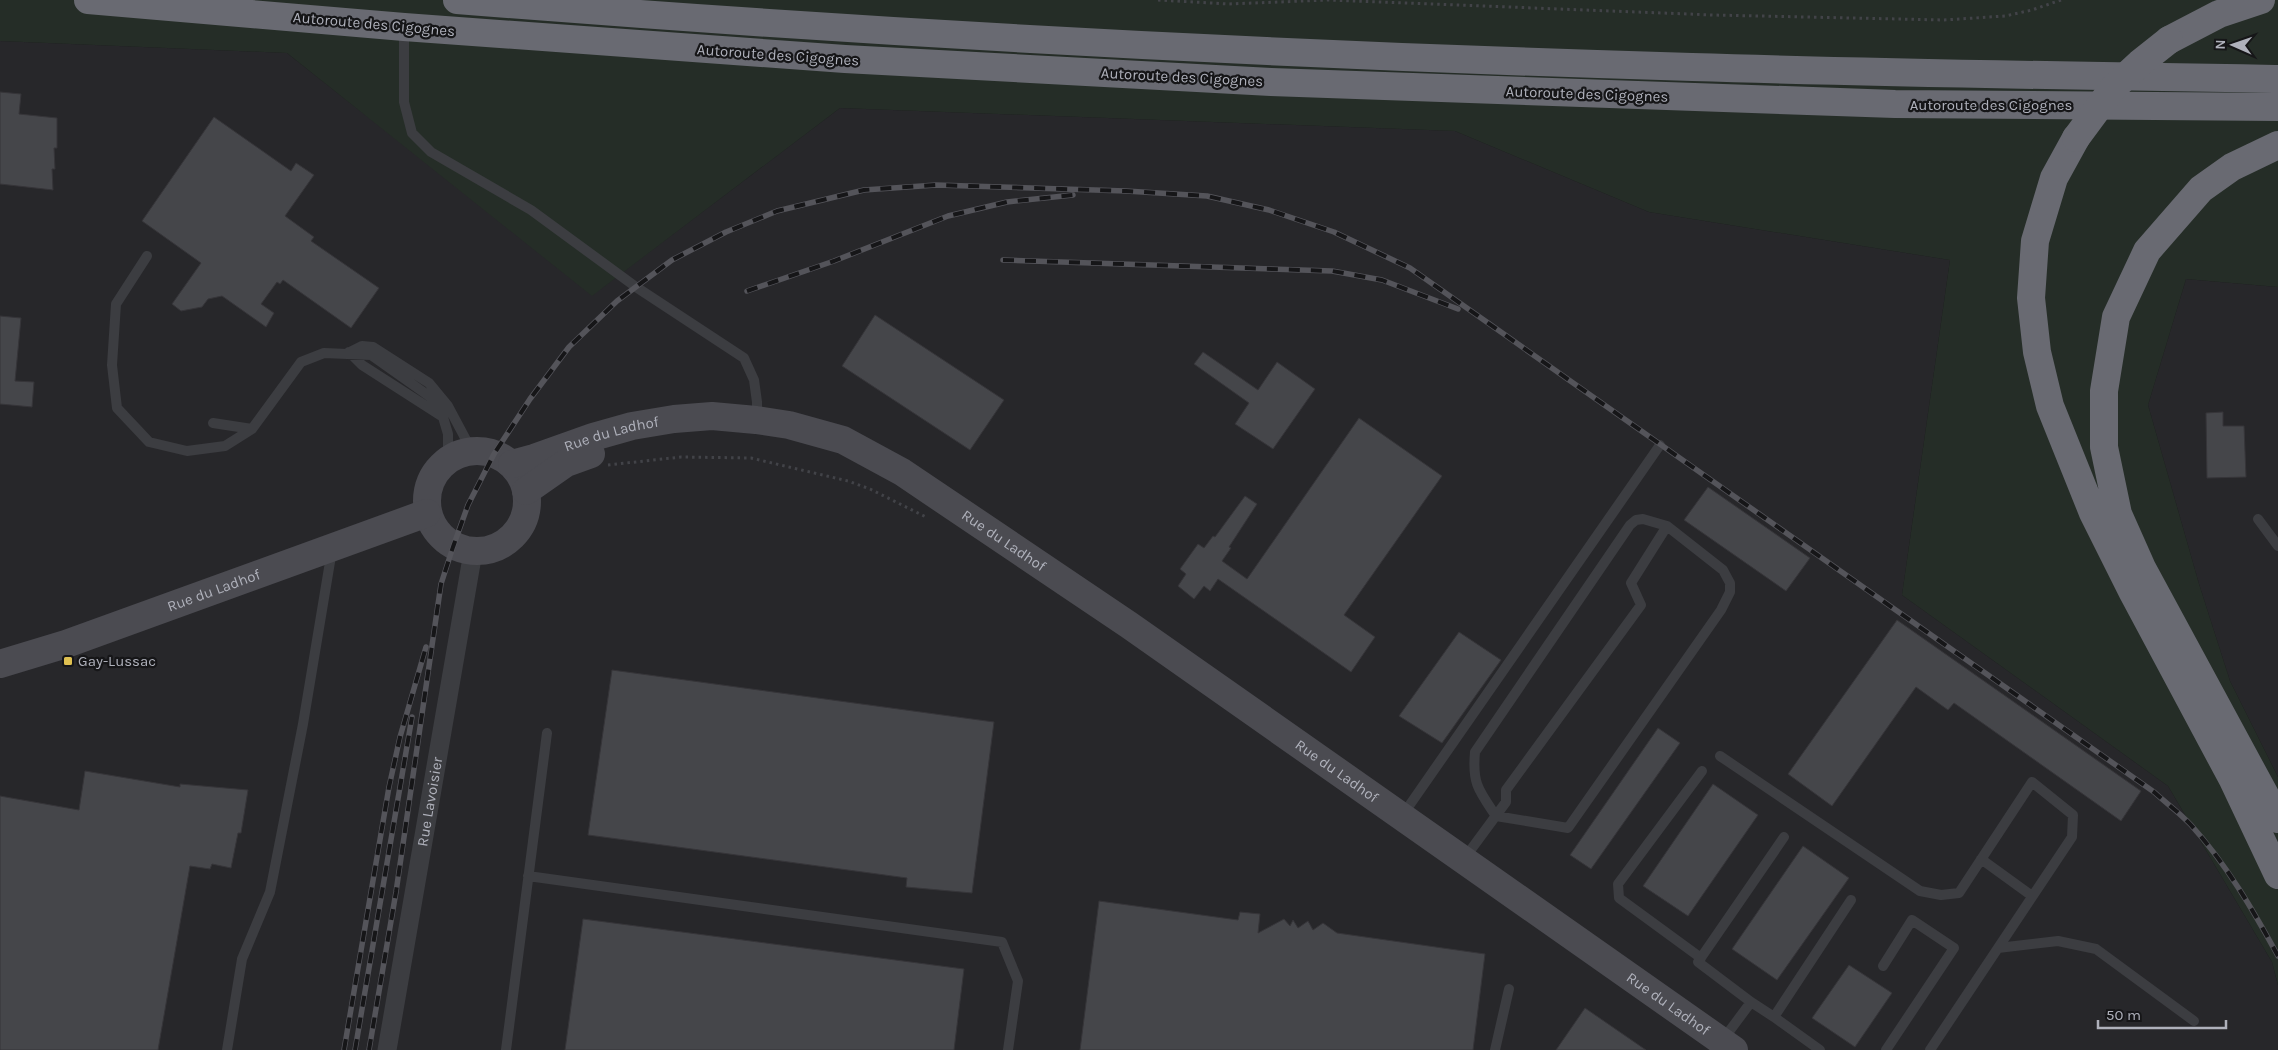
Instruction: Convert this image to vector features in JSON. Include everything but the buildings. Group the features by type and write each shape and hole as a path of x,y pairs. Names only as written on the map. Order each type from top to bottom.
{"highway":[{"name":"Autoroute des Cigognes","path":"88,0 404,28 844,60 1290,83 1895,104 2278,107"},
{"name":"Autoroute des Cigognes","path":"457,0 844,28 1272,51 1691,68 2278,78"},
{"path":"2261,0 2219,14 2169,40 2140,62 2113,88 2076,138 2054,178 2035,241 2032,307 2037,352 2050,406 2093,513 2132,569 2162,624 2278,819"},
{"path":"2132,569 2104,447 2104,391 2116,318 2147,251 2201,189 2232,167 2278,145"},
{"path":"2162,624 2278,874"}],"main road":[{"name":"Rue du Ladhof","path":"512,464 534,458 593,436 632,426 674,419 712,416 756,420 789,425 843,440 902,472 935,508"},
{"name":"Rue du Ladhof","path":"526,491 566,464 590,454 633,441 702,434 759,436 840,452 895,474 935,508 1129,625 1727,1046"},
{"path":"479,450 494,454 512,464 522,477 526,491 527,511 518,531 498,548 473,552 453,547 438,535 427,513 426,490 437,468 460,456 479,450"},
{"name":"Rue du Ladhof","path":"0,664 66,644 427,513"}],"street":[{"name":"Rue Lavoisier","path":"387,1050 473,552"}],"lane":[{"path":"404,28 404,102 412,133 431,152 531,210 636,287 744,358 754,380 757,402 756,420"},
{"path":"146,256 116,304 112,365 117,408 149,442 187,451 225,446 252,429 301,362 324,353 349,352 371,355 436,402 448,434 460,456"},
{"path":"349,352 362,346 373,347 429,383 448,406 460,456"},
{"path":"213,423 252,429"},
{"path":"1401,816 1660,445"},
{"path":"2258,518 2278,546"},
{"path":"1643,519 1668,526 1723,570 1730,583 1730,592 1722,610 1568,828 1496,816 1477,788 1473,771 1475,752 1630,525 1643,519"},
{"path":"1463,860 1506,802 1506,790 1641,605 1631,583 1668,526"},
{"path":"227,1050 242,959 270,892 303,724 333,547"},
{"path":"506,1050 547,733"},
{"path":"1720,756 1920,890 1941,896 1959,893 2032,782 2073,815 2072,836 1930,1050"},
{"path":"1701,958 1619,898 1618,884 1702,770"},
{"path":"1784,837 1698,962 1820,1050"},
{"path":"1981,859 2032,896"},
{"path":"528,876 1002,942 1018,981 1008,1050"},
{"path":"1774,1017 1852,900"},
{"path":"1883,966 1912,920 1954,948 1886,1050"},
{"path":"1998,948 2058,941 2096,949 2194,1021"},
{"path":"1496,1050 1509,989"},
{"path":"1727,1046 1751,1002"}],"path":[{"path":"1158,0 1228,4 1329,0 1713,15 1944,20 2005,16 2032,10 2061,0"},
{"path":"599,467 681,457 751,458 791,466 935,508"}],"shaded area":[{"path":"0,0 2278,0 2278,287 2186,279 2148,405 2199,584 2230,681 2278,777 2278,985 2272,962 2168,786 1902,595 1950,260 1649,212 1455,131 840,108 592,296 287,53 0,41"},
{"path":"0,41 287,53 359,110 603,287 840,108 1455,131 1649,212 1950,260 1902,595 2168,786 2272,962 2278,985 2278,1050 0,1050"},
{"path":"2186,279 2278,287 2278,777 2230,681 2199,584 2148,405"}],"railway":[{"path":"369,1050 396,892 441,584 468,505 494,454 530,399 569,347 617,301 672,260 726,232 777,211 864,190 936,185 1126,191 1207,196 1269,210 1334,232 1410,268 2154,792 2187,821 2204,840 2228,872 2278,956"},
{"path":"747,291 834,261 948,216 1007,202 1073,195"},
{"path":"1003,260 1332,271 1382,280 1458,309"},
{"path":"344,1050 389,787 400,737 426,647"},
{"path":"355,1050 412,717"}],"place":[{"name":"Gay-Lussac","path":"68,661"}]}
